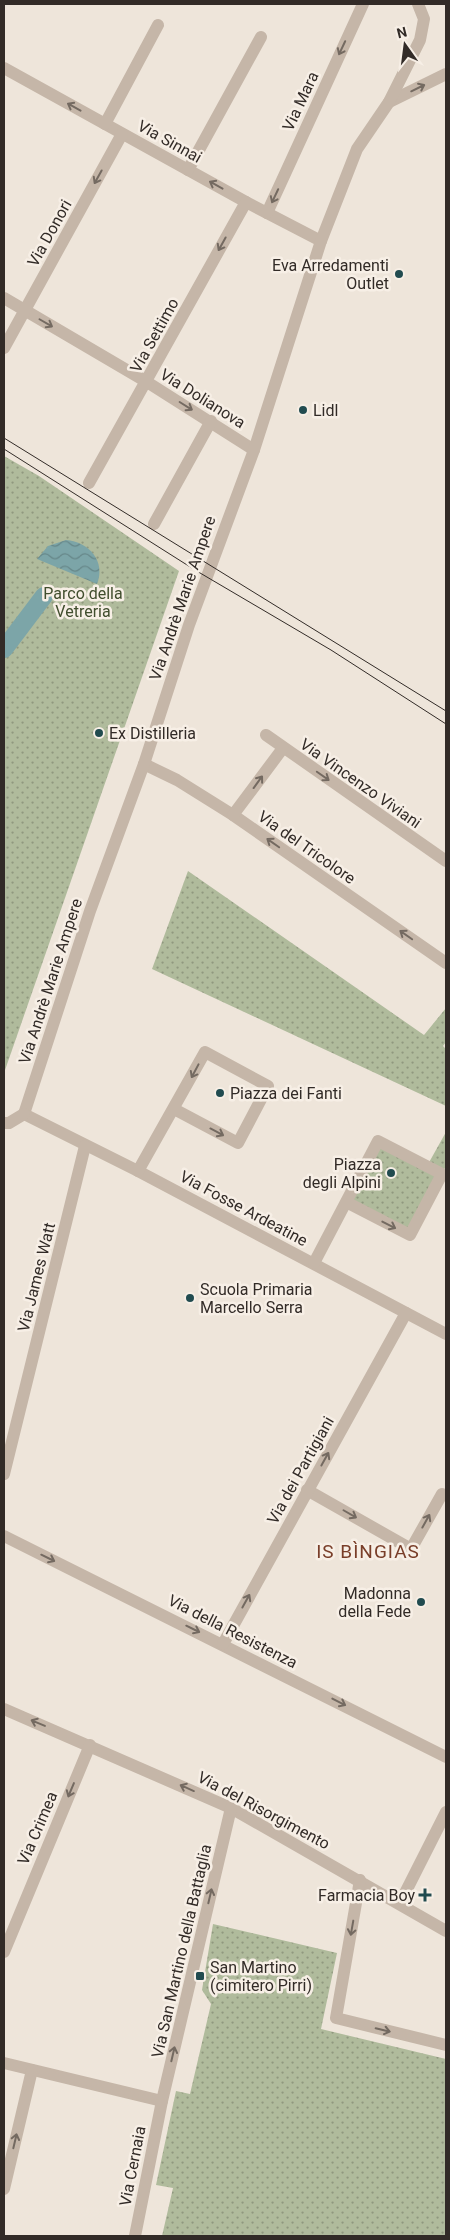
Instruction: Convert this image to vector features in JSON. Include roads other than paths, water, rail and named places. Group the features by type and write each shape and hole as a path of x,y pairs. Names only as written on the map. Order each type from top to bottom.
{"street":[{"name":"Via Mara","path":"267,213 363,4"},
{"name":"Via Andrè Marie Ampere","path":"24,1114 90,911 144,764 172,675 254,450 321,241 357,149 389,102 420,40 424,19 418,4"},
{"path":"105,124 158,24"},
{"path":"188,170 261,37"},
{"name":"Via Sinnai","path":"4,68 246,202 321,241"},
{"name":"Via Andrè Marie Ampere","path":"389,102 446,74"},
{"name":"Via Donori","path":"4,348 122,134"},
{"name":"Via Settimo","path":"89,483 246,202"},
{"name":"Via Dolianova","path":"4,298 147,382 254,450"},
{"path":"154,524 211,421"},
{"name":"Via Vincenzo Viviani","path":"266,735 446,861"},
{"name":"Via Vincenzo Viviani","path":"233,815 283,748"},
{"name":"Via del Tricolore","path":"144,764 177,780 233,815 446,963"},
{"path":"138,1171 205,1052 268,1086 238,1143 174,1109"},
{"path":"4,1124 24,1114"},
{"name":"Via Fosse Ardeatine","path":"24,1114 138,1171 446,1334"},
{"path":"314,1263 346,1202 378,1141 444,1170 410,1235 346,1202"},
{"name":"Via James Watt","path":"4,1474 85,1146"},
{"name":"Via dei Partigiani","path":"223,1644 406,1313"},
{"path":"307,1490 411,1549 445,1491"},
{"name":"Via della Resistenza","path":"4,1536 446,1757"},
{"name":"Via del Risorgimento","path":"4,1709 232,1808 446,1931"},
{"name":"Via Crimea","path":"4,1952 90,1745"},
{"name":"Via San Martino della Battaglia","path":"162,2101 232,1808"},
{"path":"400,1904 446,1812"},
{"path":"360,1880 336,2018 446,2045"},
{"path":"4,2063 162,2101"},
{"path":"4,2189 32,2070"},
{"name":"Via Cernaia","path":"135,2236 162,2101"}],"water":[{"path":"66,540 82,544 94,554 99,568 97,584 37,559 48,546"}],"waterway":[{"path":"4,649 44,596"}],"tram line":[{"path":"4,438 446,711"},
{"path":"4,449 195,570 331,650 446,724"}],"place":[{"name":"Eva Arredamenti Outlet","path":"399,274"},
{"name":"Lidl","path":"303,410"},
{"name":"Ex Distilleria","path":"99,733"},
{"name":"Piazza dei Fanti","path":"220,1093"},
{"name":"Piazza degli Alpini","path":"391,1173"},
{"name":"Scuola Primaria Marcello Serra","path":"190,1298"},
{"name":"Madonna della Fede","path":"421,1602"},
{"name":"Farmacia Boy","path":"425,1895"},
{"name":"San Martino (cimitero Pirri)","path":"200,1976"}],"district":[{"name":"IS BÌNGIAS","path":"368,1551"}],"park label":[{"name":"Parco della Vetreria","path":"83,602"}]}
